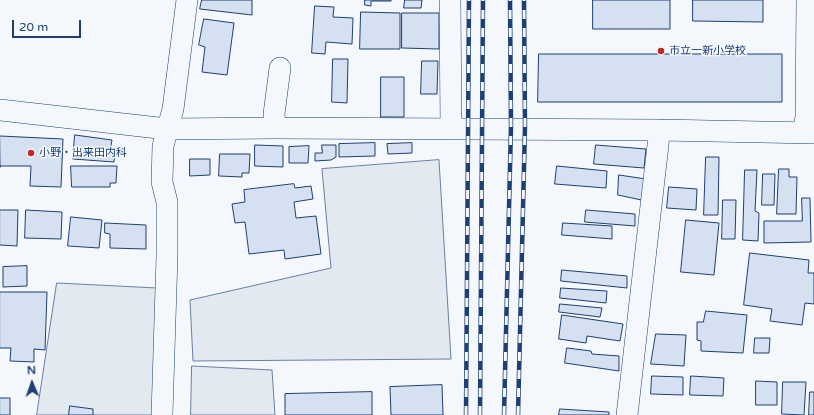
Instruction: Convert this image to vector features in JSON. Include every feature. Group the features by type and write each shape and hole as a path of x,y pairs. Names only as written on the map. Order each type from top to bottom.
{"street":[{"path":"162,415 167,256 166,202 162,182 163,146 173,109 187,0"},
{"path":"450,0 451,129"},
{"path":"0,110 167,129 275,128 659,130 808,133 806,117 807,0"},
{"path":"275,128 274,114 280,68"},
{"path":"627,415 659,130"}],"shaded area":[{"path":"439,160 451,359 193,361 190,300 331,268 322,169"},
{"path":"57,283 157,288 157,415 37,415"},
{"path":"192,366 272,370 275,415 191,415"}],"building":[{"path":"202,0 252,0 252,15 200,9"},
{"path":"365,0 391,1 371,1 371,6 365,5"},
{"path":"405,0 422,0 421,8 404,8"},
{"path":"593,0 670,0 670,29 593,29"},
{"path":"693,0 763,0 763,22 693,21"},
{"path":"315,6 334,7 333,17 353,18 352,44 326,42 325,54 312,53"},
{"path":"361,12 400,13 400,49 360,49"},
{"path":"402,13 439,13 439,49 402,48"},
{"path":"204,19 234,23 227,75 202,72 205,47 199,45"},
{"path":"539,54 782,54 782,102 538,102"},
{"path":"333,59 348,59 347,103 332,102"},
{"path":"422,61 438,61 437,94 421,94"},
{"path":"381,77 404,77 404,117 381,117"},
{"path":"75,135 112,140 110,150 115,151 114,162 73,159"},
{"name":"小野・出来田内科","path":"0,136 63,139 61,187 30,186 31,166 0,166"},
{"path":"375,143 375,156 339,157 339,144"},
{"path":"412,143 412,153 388,154 387,144"},
{"path":"255,145 283,146 283,167 255,166"},
{"path":"322,145 336,145 336,157 331,160 315,161 315,153 322,153"},
{"path":"596,145 646,149 644,168 594,164"},
{"path":"309,146 308,163 289,163 289,147"},
{"path":"220,154 250,154 249,173 242,173 242,177 219,176"},
{"path":"706,157 719,157 718,215 704,215"},
{"path":"190,159 210,159 210,175 190,176"},
{"path":"71,166 117,166 116,183 110,183 110,187 72,187"},
{"path":"557,166 607,171 606,188 555,184"},
{"path":"779,169 789,169 789,177 797,177 796,214 777,214"},
{"path":"745,170 757,170 755,211 759,213 758,241 743,240"},
{"path":"763,174 775,174 774,205 762,205"},
{"path":"619,175 646,179 646,201 618,195"},
{"path":"294,184 295,188 311,186 313,199 294,202 296,218 316,216 321,254 285,259 284,250 249,254 245,222 235,223 232,204 245,202 244,190"},
{"path":"669,187 697,189 696,210 667,208"},
{"path":"802,198 810,198 811,242 764,243 764,221 802,221"},
{"path":"723,200 736,200 735,239 722,239"},
{"path":"0,210 18,210 17,246 0,245"},
{"path":"26,210 62,212 61,239 25,238"},
{"path":"586,210 635,214 635,226 585,222"},
{"path":"71,217 102,220 99,248 68,246"},
{"path":"686,220 719,223 714,275 681,272"},
{"path":"105,223 146,225 146,249 110,248 110,234 105,233"},
{"path":"563,223 612,226 612,239 562,235"},
{"path":"750,253 809,260 808,273 814,273 814,304 805,303 802,325 770,321 772,309 744,305"},
{"path":"27,266 27,286 3,287 3,267"},
{"path":"562,270 627,276 627,288 561,281"},
{"path":"561,288 607,291 606,303 560,298"},
{"path":"0,292 47,292 45,350 34,349 34,362 10,361 11,348 0,348"},
{"path":"560,304 602,308 600,317 559,312"},
{"path":"706,311 747,315 743,353 701,351 701,341 697,340 697,322 703,322"},
{"path":"562,315 623,324 620,341 587,336 586,343 559,339"},
{"path":"656,334 686,335 684,366 651,364"},
{"path":"755,338 770,338 769,353 754,353"},
{"path":"567,348 591,351 592,354 619,356 619,371 565,363"},
{"path":"652,376 683,377 683,395 651,394"},
{"path":"691,376 724,378 723,396 690,395"},
{"path":"756,381 777,382 777,405 756,405"},
{"path":"783,382 806,382 804,415 782,414"},
{"path":"442,385 443,415 391,415 390,387"},
{"path":"372,392 372,415 285,415 285,394"},
{"path":"810,392 814,392 814,415 809,415"},
{"path":"0,398 10,398 10,415 0,415"},
{"path":"70,406 93,409 93,415 69,415"},
{"path":"560,409 609,412 609,415 559,415"}],"railway":[{"path":"466,415 469,0"},
{"path":"480,415 483,0"},
{"path":"504,415 511,126 510,0"},
{"path":"518,415 525,126 524,0"}],"place":[{"name":"市立一新小学校","path":"661,51"},
{"name":"小野・出来田内科","path":"31,153"}]}
